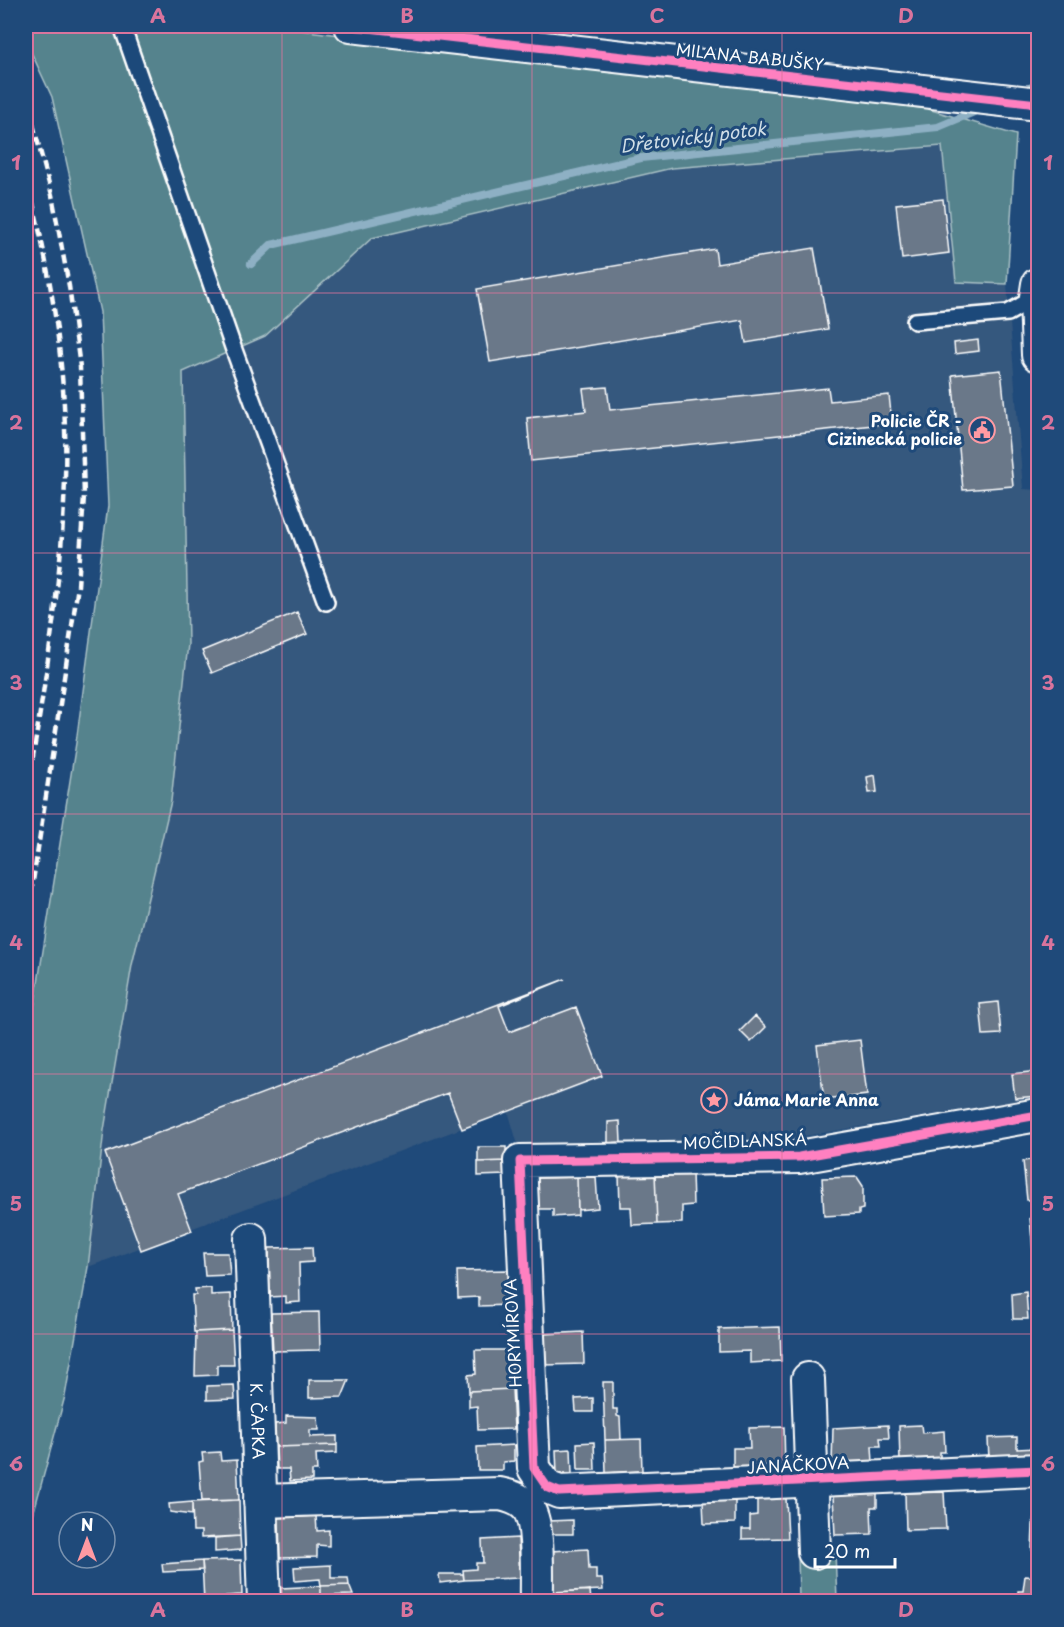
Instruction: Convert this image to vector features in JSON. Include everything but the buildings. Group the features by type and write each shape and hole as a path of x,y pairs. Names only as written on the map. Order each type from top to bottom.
{"street":[{"name":"MILANA BABUŠKY","path":"351,26 1038,104"},
{"path":"1037,291 1038,355"},
{"name":"MOČIDLANSKÁ","path":"520,1161 799,1157 1038,1114"},
{"name":"HORYMÍROVA","path":"520,1161 534,1468 547,1487 559,1492"},
{"name":"K. ČAPKA","path":"251,1239 264,1602"},
{"path":"808,1379 814,1552"},
{"name":"JANÁČKOVA","path":"559,1492 1038,1470"},
{"path":"260,1501 500,1494 513,1496 526,1505 534,1523 537,1602"}],"lane":[{"path":"122,26 222,317 326,602"},
{"path":"915,321 1008,313 1037,291"}],"shaded area":[{"path":"942,146 956,282 1007,284 1023,489 1038,490 1038,1097 793,1138 518,1145 508,1111 88,1267 104,1130 132,965 171,801 188,644 183,372 265,336 372,238 672,168"}],"green space":[{"path":"26,26 268,26 928,109 1016,135 1007,284 956,282 942,146 672,168 372,238 265,336 183,372 188,644 171,801 132,965 104,1130 88,1267 65,1396 26,1541 26,1058 76,743 108,506 100,312 52,97 26,41"},
{"path":"835,1552 837,1600 799,1601 798,1554"}],"waterway":[{"name":"Dřetovický potok","path":"1023,91 1038,84"},
{"name":"Dřetovický potok","path":"251,264 271,245 641,158 938,127 981,109"}],"railway":[{"path":"26,98 52,195 69,286 80,367 84,496 78,586 26,927"},
{"path":"26,176 51,288 61,364 65,440 63,518 56,599 26,800"}],"cycle path":[{"path":"351,26 1038,104"},
{"path":"1038,1115 799,1157 520,1161 534,1468 547,1487 559,1492 1038,1470"}],"place":[{"name":"Policie ČR - Cizinecká policie","path":"982,430"},
{"name":"Jáma Marie Anna","path":"714,1100"}]}
